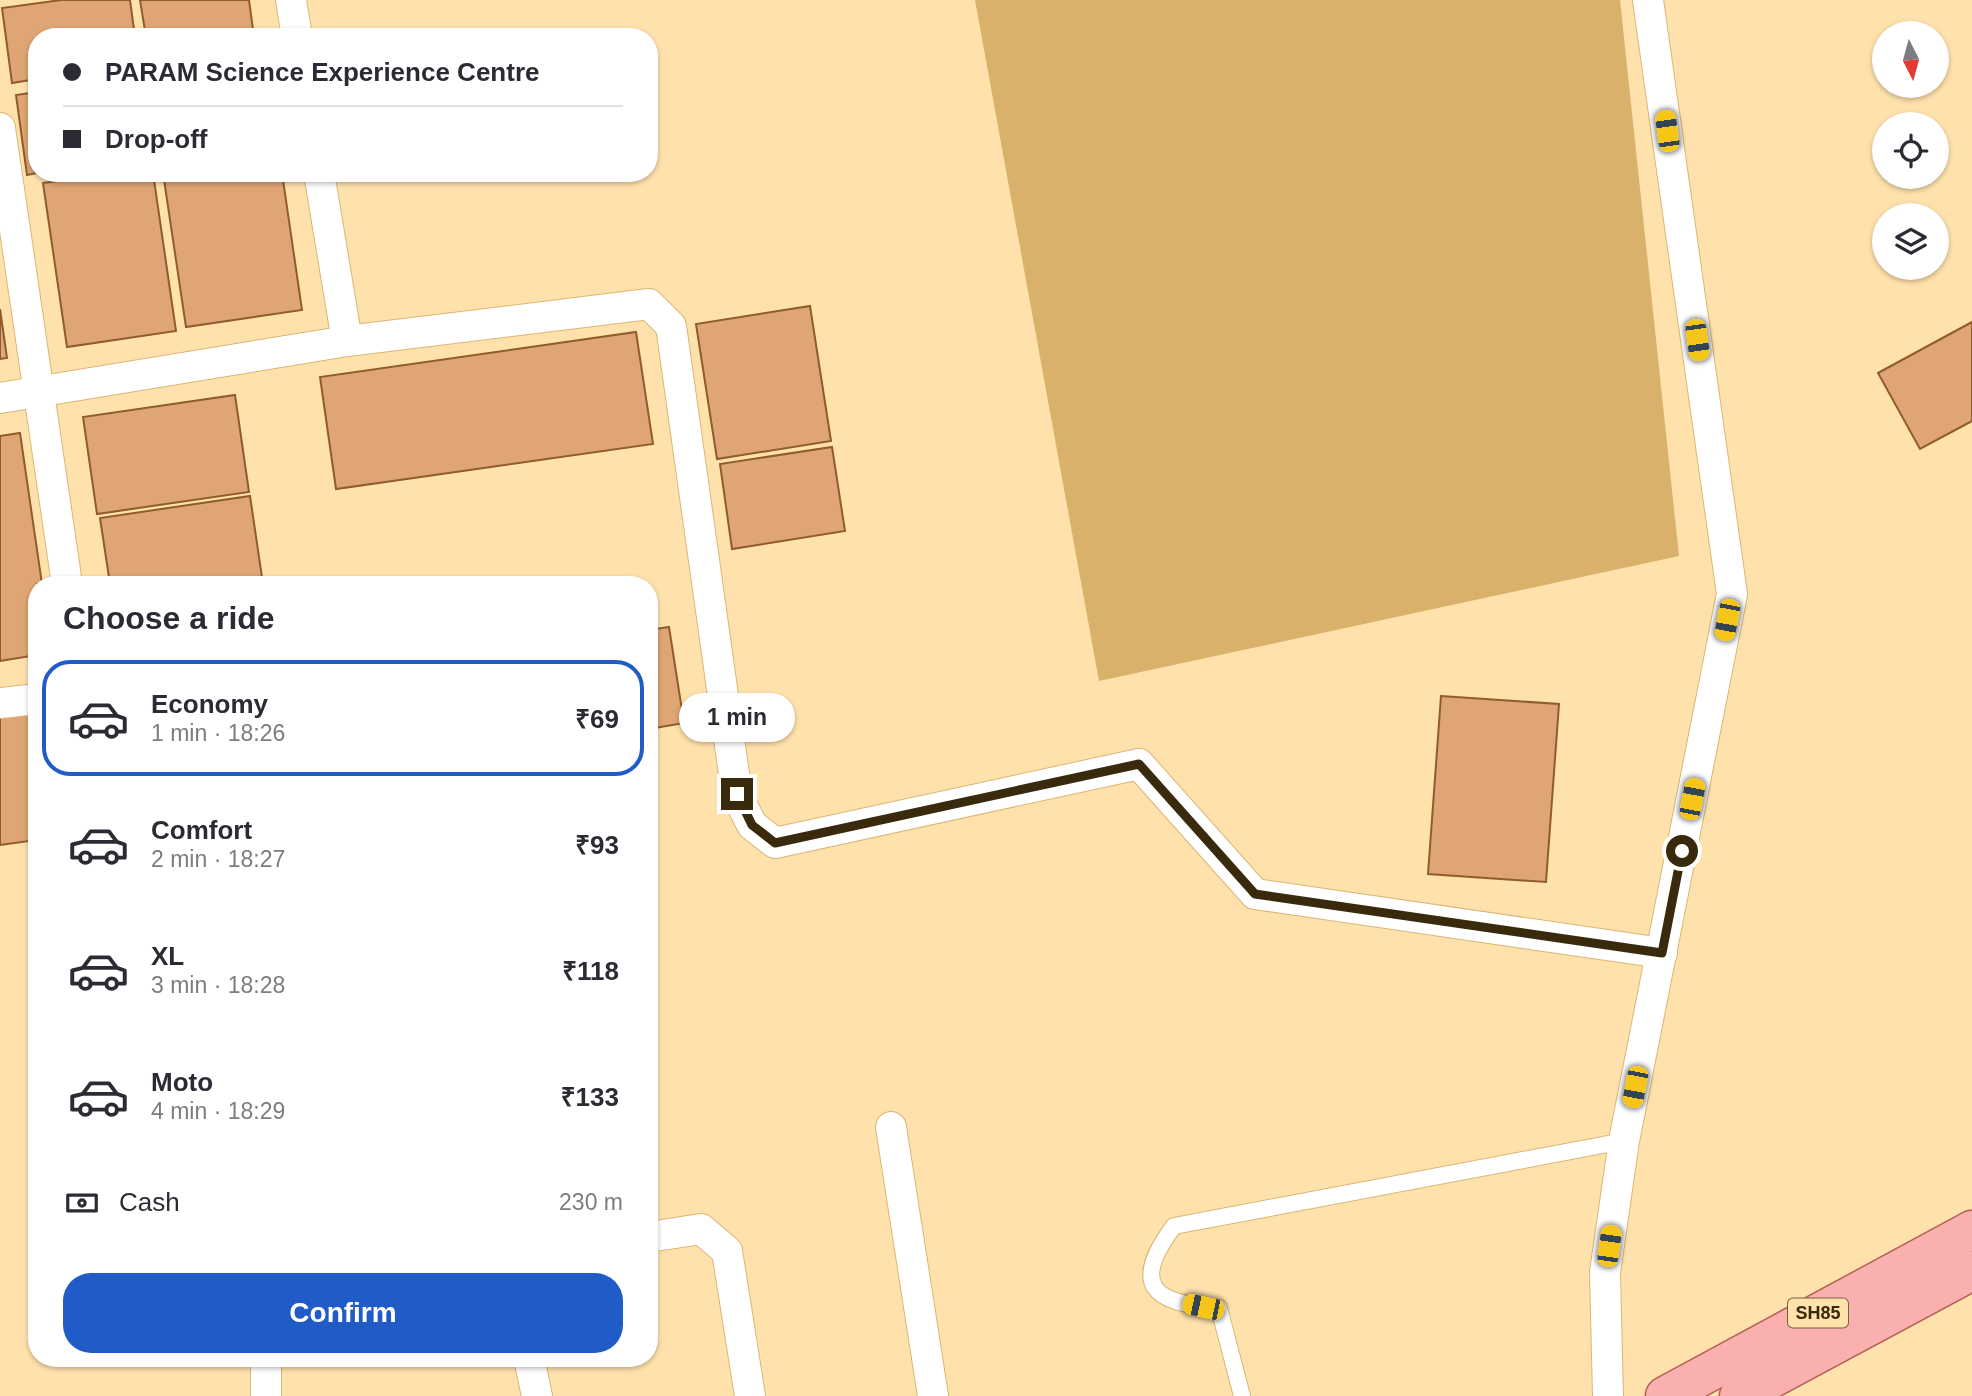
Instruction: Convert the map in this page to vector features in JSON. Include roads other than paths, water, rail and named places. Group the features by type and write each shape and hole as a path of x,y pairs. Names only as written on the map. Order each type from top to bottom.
{"main road":[{"name":"SH85","path":"1665,1396 1972,1230"},
{"name":"SH85","path":"1739,1396 1972,1270"}],"street":[{"path":"291,0 296,28"},
{"path":"1608,1396 1605,1272 1624,1141 1732,594 1648,0"},
{"path":"0,128 66,576"},
{"path":"320,182 347,341"},
{"path":"0,398 347,341 649,304 671,327 737,794 752,825 775,843 1139,764 1255,894 1662,953"},
{"path":"0,703 28,700"},
{"path":"891,1127 933,1396"},
{"path":"658,1236 701,1230 727,1251 750,1396"},
{"path":"266,1367 266,1396"},
{"path":"531,1367 537,1396"}],"lane":[{"path":"1242,1396 1219,1308 1167,1300 1153,1285 1150,1265 1159,1246 1174,1226 1624,1141"}]}
